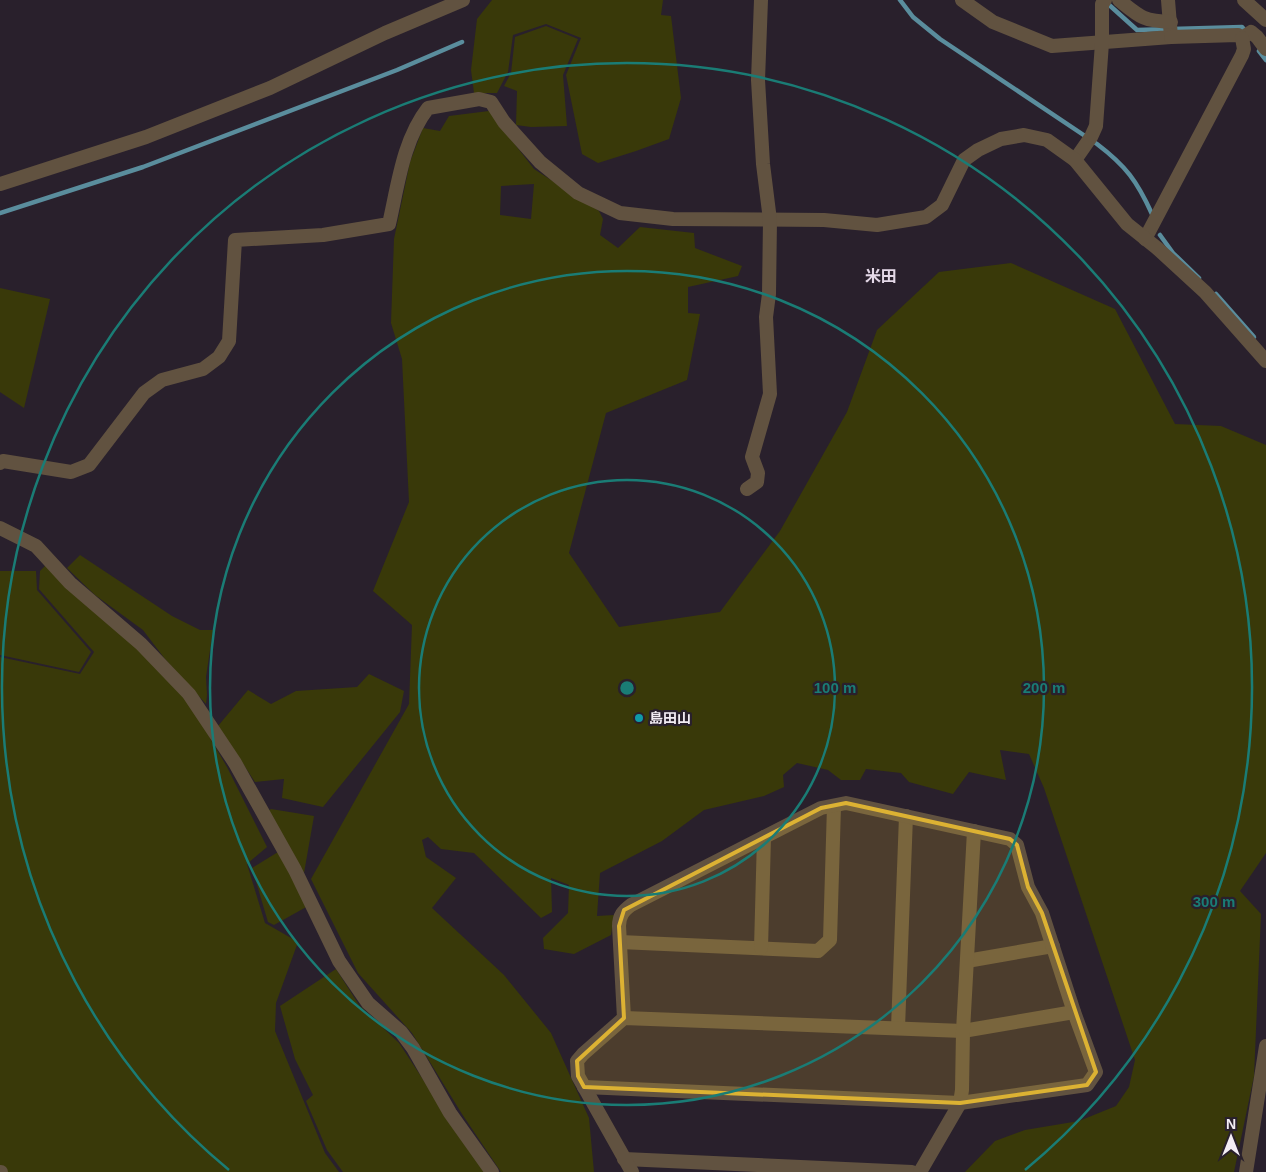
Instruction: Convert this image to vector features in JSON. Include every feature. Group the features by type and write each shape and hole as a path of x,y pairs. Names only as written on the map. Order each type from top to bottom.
{"street":[{"path":"0,184 173,127 270,88 385,33 463,0"},
{"path":"747,489 757,482 758,473 752,457 770,394 766,317 769,294 770,220 763,164 758,80 761,0"},
{"path":"962,0 993,22 1052,46 1134,40 1171,29"},
{"path":"1119,0 1146,20 1171,29 1245,36 1254,34 1266,49"},
{"path":"1168,0 1171,29"},
{"path":"1244,0 1266,20"},
{"path":"1075,160 1090,140 1096,126 1104,2"},
{"path":"1145,239 1242,55 1245,36"},
{"path":"0,463 3,461 71,472 90,465 144,393 162,380 203,369 219,357 229,341 235,240 323,234 390,224 409,142 420,119 428,108 479,99 492,102 504,122 540,162 578,193 620,213 673,220 824,220 877,225 926,217 942,205 964,160 978,150 1001,139 1024,135 1047,140 1075,160 1127,224 1205,292 1266,361"},
{"path":"0,528 36,546 70,583 141,644 189,694 235,763 295,870 339,961 368,1003 400,1032 413,1048 450,1113 492,1172"},
{"path":"584,1088 960,1103 1087,1085 1096,1072 1074,1012 1042,913 1028,887 1017,845 1010,839 846,803 821,808 631,904 624,910 620,919 620,942 624,1018"},
{"path":"620,942 818,951 830,940 834,806"},
{"path":"898,1028 906,816"},
{"path":"920,1172 960,1103 974,832"},
{"path":"760,948 764,837"},
{"path":"967,961 1053,946"},
{"path":"632,1172 578,1076 578,1061 583,1054 624,1018 963,1031 1074,1012"},
{"path":"1246,1172 1266,1046"},
{"path":"624,1159 912,1172"}],"highlighted area":[{"path":"846,803 1010,839 1017,845 1028,887 1042,913 1096,1072 1087,1085 960,1103 584,1087 578,1076 577,1061 624,1018 619,926 624,910 821,808"}],"shaded area":[{"path":"492,0 663,0 661,15 671,16 681,98 669,139 598,163 582,154 566,75 581,38 546,24 513,35 508,72 497,93 474,93 471,70 477,19"},
{"path":"546,26 578,39 563,75 567,126 531,127 516,125 517,91 504,86 511,73 515,37"},
{"path":"489,111 534,169 599,211 603,219 600,235 618,248 640,227 694,233 695,248 742,266 738,276 688,287 688,313 700,314 687,380 606,413 569,553 619,627 720,612 780,531 847,412 877,330 939,272 1011,263 1115,309 1175,424 1221,426 1266,445 1266,853 1240,891 1261,914 1254,1076 1234,1172 965,1172 995,1141 1025,1130 1079,1121 1116,1106 1129,1087 1135,1060 1044,788 1029,754 1000,750 1006,780 969,772 953,794 909,782 901,773 866,769 860,780 841,780 828,770 797,763 783,775 784,787 764,796 704,810 662,841 600,873 597,916 614,915 611,935 574,954 544,949 543,938 568,913 569,885 551,878 552,912 541,918 474,853 441,849 428,837 422,840 426,857 456,878 432,908 504,975 551,1033 589,1118 594,1172 501,1172 462,1114 412,1033 358,973 311,879 409,704 412,625 373,591 409,502 402,359 391,323 394,239 410,162 423,128 440,131 449,116","holes":["534,184 531,219 500,215 501,186"]},
{"path":"0,288 50,299 24,408 0,392"},
{"path":"80,555 172,616 200,630 213,630 206,677 206,704 165,659 143,630 95,595 67,568"},
{"path":"48,563 127,636 185,695 227,767 267,847 247,864 265,923 298,942 276,1003 275,1031 325,1153 339,1172 0,1172 0,657 80,674 94,652 39,589 40,571"},
{"path":"0,571 36,571 37,590 91,652 79,672 0,655"},
{"path":"369,674 404,691 400,712 323,807 282,798 284,779 255,782 218,726 248,690 271,704 296,691 357,687"},
{"path":"271,809 314,816 304,873 268,811"},
{"path":"278,852 308,906 274,925 268,922 252,868"},
{"path":"336,969 359,1005 399,1043 484,1172 343,1172 327,1150 306,1101 313,1095 295,1059 280,1006"}],"waterway":[{"path":"900,0 913,17 940,39 1107,152 1136,183 1152,214"},
{"path":"1107,3 1137,30 1242,27 1246,32"},
{"path":"0,213 143,167 397,70 462,42"},
{"path":"1259,51 1266,60"},
{"path":"1160,235 1173,253 1199,278"},
{"path":"1216,294 1254,337"}],"place":[{"name":"島田山","path":"639,718"}],"district":[{"name":"米田","path":"881,276"}]}
